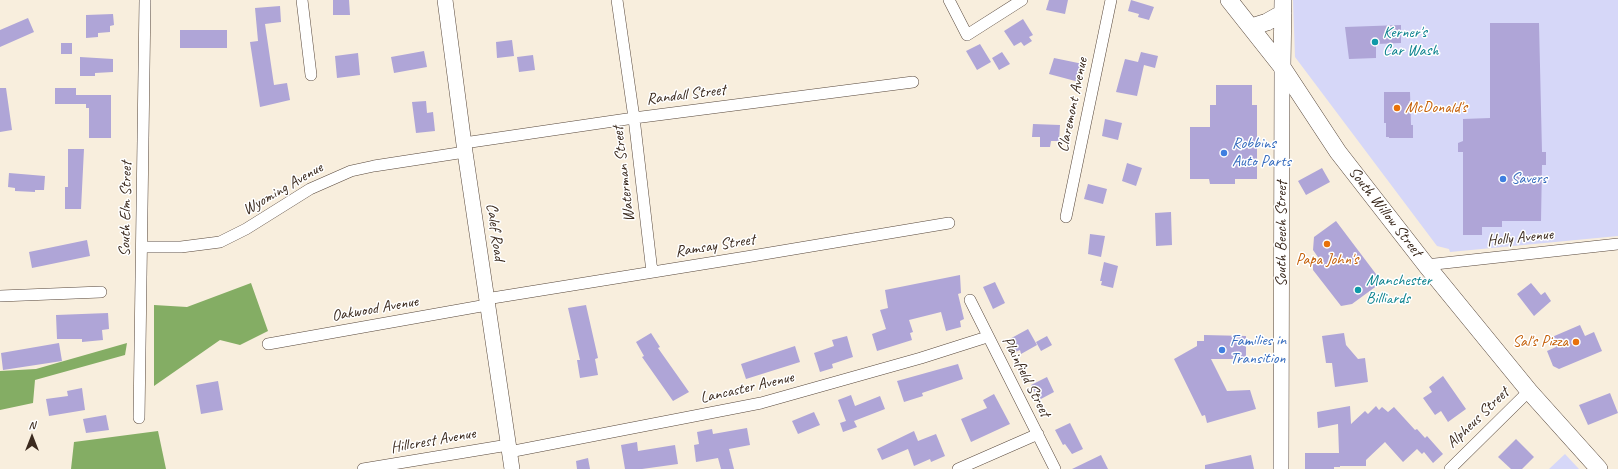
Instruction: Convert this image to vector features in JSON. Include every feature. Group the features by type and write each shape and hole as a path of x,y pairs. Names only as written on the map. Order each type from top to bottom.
{"main road":[{"name":"Calef Road","path":"445,0 464,148 512,469"},
{"name":"South Willow Street","path":"1230,0 1282,67 1338,152 1426,265 1529,391 1600,469"},
{"path":"1251,27 1267,22 1283,6"},
{"name":"South Beech Street","path":"1281,469 1283,6"}],"street":[{"name":"South Elm Street","path":"139,418 145,0"},
{"path":"302,0 311,76"},
{"name":"Waterman Street","path":"617,0 634,118 652,272"},
{"path":"949,0 967,35 1022,0"},
{"name":"Claremont Avenue","path":"1066,217 1112,0"},
{"name":"Randall Street","path":"464,148 634,118 913,82"},
{"name":"Wyoming Avenue","path":"142,247 181,247 220,242 246,229 310,189 351,171 464,148"},
{"name":"Ramsay Street","path":"487,302 652,272 949,223"},
{"name":"Holly Avenue","path":"1426,265 1618,244"},
{"path":"0,295 101,292"},
{"name":"Plainfield Street","path":"970,300 987,337 1055,469"},
{"name":"Oakwood Avenue","path":"268,344 487,302"},
{"name":"Lancaster Avenue","path":"508,448 761,403 921,358 987,337"},
{"name":"Alpheus Street","path":"1450,469 1529,391"},
{"path":"958,469 1038,434"},
{"name":"Hillcrest Avenue","path":"363,469 508,448"}],"shaded area":[{"path":"1293,0 1618,0 1618,236 1450,252 1449,249 1437,246 1295,57"},
{"path":"1565,454 1579,469 1549,469"}],"green space":[{"path":"251,283 268,331 240,345 220,340 154,386 154,305 187,307"},
{"path":"127,343 125,355 35,380 33,403 0,410 0,371 36,369"},
{"path":"158,431 166,469 71,469 74,442"}],"building":[{"path":"333,0 349,0 350,15 333,15"},
{"path":"1049,0 1068,0 1065,14 1046,10"},
{"path":"1131,0 1154,7 1149,20 1138,17 1139,14 1128,11"},
{"path":"280,6 281,22 265,24 274,85 287,83 290,100 260,107 250,42 258,41 255,8"},
{"path":"113,14 114,25 110,26 110,32 98,33 98,37 86,38 86,15"},
{"path":"28,18 34,32 0,47 0,30"},
{"path":"1023,19 1033,35 1029,37 1032,41 1024,46 1021,42 1014,46 1004,31"},
{"name":"Savers","path":"1490,23 1539,23 1542,152 1546,152 1546,165 1542,165 1541,221 1502,221 1502,227 1482,227 1482,235 1463,235 1463,152 1458,152 1458,143 1463,141 1463,119 1490,118"},
{"name":"Kerner's Car Wash","path":"1401,25 1401,43 1376,44 1376,58 1349,59 1345,27"},
{"path":"180,30 227,30 227,48 180,48"},
{"path":"512,40 514,56 497,58 496,42"},
{"path":"61,43 72,43 72,54 61,54"},
{"path":"980,44 991,62 977,70 966,51"},
{"path":"424,51 427,67 394,73 391,57"},
{"path":"1002,52 1010,64 999,70 992,58"},
{"path":"1141,52 1158,56 1155,68 1144,65 1137,96 1116,92 1125,59 1138,62"},
{"path":"358,53 360,75 337,78 335,56"},
{"path":"533,55 535,70 519,72 517,57"},
{"path":"80,57 113,59 113,72 95,73 95,76 80,76"},
{"path":"1054,58 1083,64 1079,82 1049,74"},
{"name":"Robbins Auto Parts","path":"1216,85 1252,85 1252,105 1257,105 1257,179 1235,179 1235,184 1210,184 1209,179 1190,179 1190,127 1210,127 1210,105 1216,105"},
{"path":"0,88 6,88 12,130 0,132"},
{"path":"55,88 76,88 76,95 111,95 111,138 89,138 89,108 86,108 86,104 55,104"},
{"name":"McDonald's","path":"1384,92 1410,92 1413,138 1386,137 1386,123 1384,123"},
{"path":"426,101 427,113 433,112 435,131 416,133 412,102"},
{"path":"1105,119 1122,123 1118,140 1102,136"},
{"path":"1033,124 1060,125 1059,141 1051,141 1050,147 1040,147 1040,137 1032,137"},
{"path":"68,149 84,149 81,209 65,209 65,187 68,187"},
{"path":"1127,163 1142,168 1136,186 1122,181"},
{"path":"1322,168 1330,182 1306,195 1298,181"},
{"path":"9,173 45,176 44,190 35,190 35,192 15,191 15,188 8,187"},
{"path":"1088,184 1107,189 1103,204 1084,199"},
{"path":"1171,212 1172,245 1156,246 1155,213"},
{"path":"1336,221 1382,282 1352,304 1341,306 1313,270 1313,264 1320,260 1313,250 1314,237"},
{"path":"1090,234 1105,236 1101,257 1088,254"},
{"path":"87,240 90,256 32,268 29,252"},
{"path":"1104,262 1118,266 1113,288 1101,285 1102,281 1100,281"},
{"path":"960,275 961,293 958,294 964,319 960,321 961,327 946,331 941,312 909,320 913,332 910,333 912,340 877,351 872,334 886,329 880,310 888,308 885,290"},
{"path":"995,282 1005,303 993,309 983,287"},
{"path":"1531,283 1541,295 1545,292 1551,301 1534,316 1517,294"},
{"path":"586,305 598,358 595,359 598,375 580,378 577,360 580,360 568,308"},
{"path":"108,313 109,329 102,330 103,340 82,342 82,339 57,339 56,315"},
{"name":"Sal's Pizza","path":"1580,325 1585,336 1594,332 1602,351 1559,369 1553,366 1547,351 1556,347 1552,337"},
{"path":"1028,329 1037,345 1021,354 1020,350 1013,353 1006,341"},
{"path":"651,333 660,347 658,348 689,392 673,401 642,357 644,356 636,342"},
{"path":"1344,333 1346,345 1358,359 1365,358 1368,382 1335,387 1332,363 1326,363 1322,336"},
{"path":"1204,335 1246,336 1246,359 1211,359 1227,391 1250,390 1256,409 1207,423 1205,415 1202,416 1174,359 1197,346 1197,341 1204,341"},
{"path":"847,336 853,357 832,364 833,368 820,372 814,353 834,346 832,340"},
{"path":"1047,336 1052,345 1041,351 1036,342"},
{"path":"59,343 62,361 3,370 1,353"},
{"path":"795,346 800,362 746,379 741,364"},
{"path":"958,364 963,379 922,393 923,396 904,402 897,381"},
{"path":"1443,376 1466,409 1448,422 1441,411 1435,415 1423,398 1432,392 1429,387"},
{"path":"1047,377 1054,392 1039,400 1031,385"},
{"path":"218,381 223,410 201,414 196,385"},
{"path":"82,388 85,410 49,416 46,399 68,396 67,391"},
{"path":"1610,393 1618,413 1588,425 1579,405"},
{"path":"994,394 1010,424 971,442 961,419 987,408 983,400"},
{"path":"851,395 855,406 880,396 885,409 854,421 857,427 843,432 840,423 846,421 838,400"},
{"path":"1350,406 1351,424 1365,411 1368,414 1376,406 1379,410 1382,407 1388,412 1394,407 1415,430 1417,429 1425,438 1427,436 1443,454 1433,463 1424,452 1422,454 1417,449 1403,462 1385,442 1366,460 1366,466 1340,466 1334,467 1334,469 1305,469 1305,453 1339,453 1338,424 1318,428 1317,412"},
{"path":"814,412 820,425 798,434 792,421"},
{"path":"106,415 109,430 86,433 83,419"},
{"path":"1070,423 1083,449 1072,454 1065,444 1063,445 1055,430"},
{"path":"747,428 750,445 729,449 734,469 721,469 718,458 696,462 694,445 699,444 697,432 712,429 713,434"},
{"path":"914,431 918,441 936,434 945,456 931,462 930,459 914,466 908,449 882,460 877,449"},
{"path":"1516,439 1534,457 1522,469 1511,469 1498,457"},
{"path":"637,442 638,451 675,445 678,464 642,469 625,469 621,445"},
{"path":"1101,455 1108,469 1072,469"},
{"path":"1251,455 1254,469 1205,469 1205,465"},
{"path":"588,458 590,469 577,469 576,461"}],"place":[{"name":"Kerner's Car Wash","path":"1375,42"},
{"name":"McDonald's","path":"1397,108"},
{"name":"Robbins Auto Parts","path":"1224,153"},
{"name":"Savers","path":"1503,179"},
{"name":"Papa John's","path":"1327,244"},
{"name":"Manchester Billiards","path":"1358,290"},
{"name":"Sal's Pizza","path":"1576,342"},
{"name":"Families in Transition","path":"1222,350"}]}
